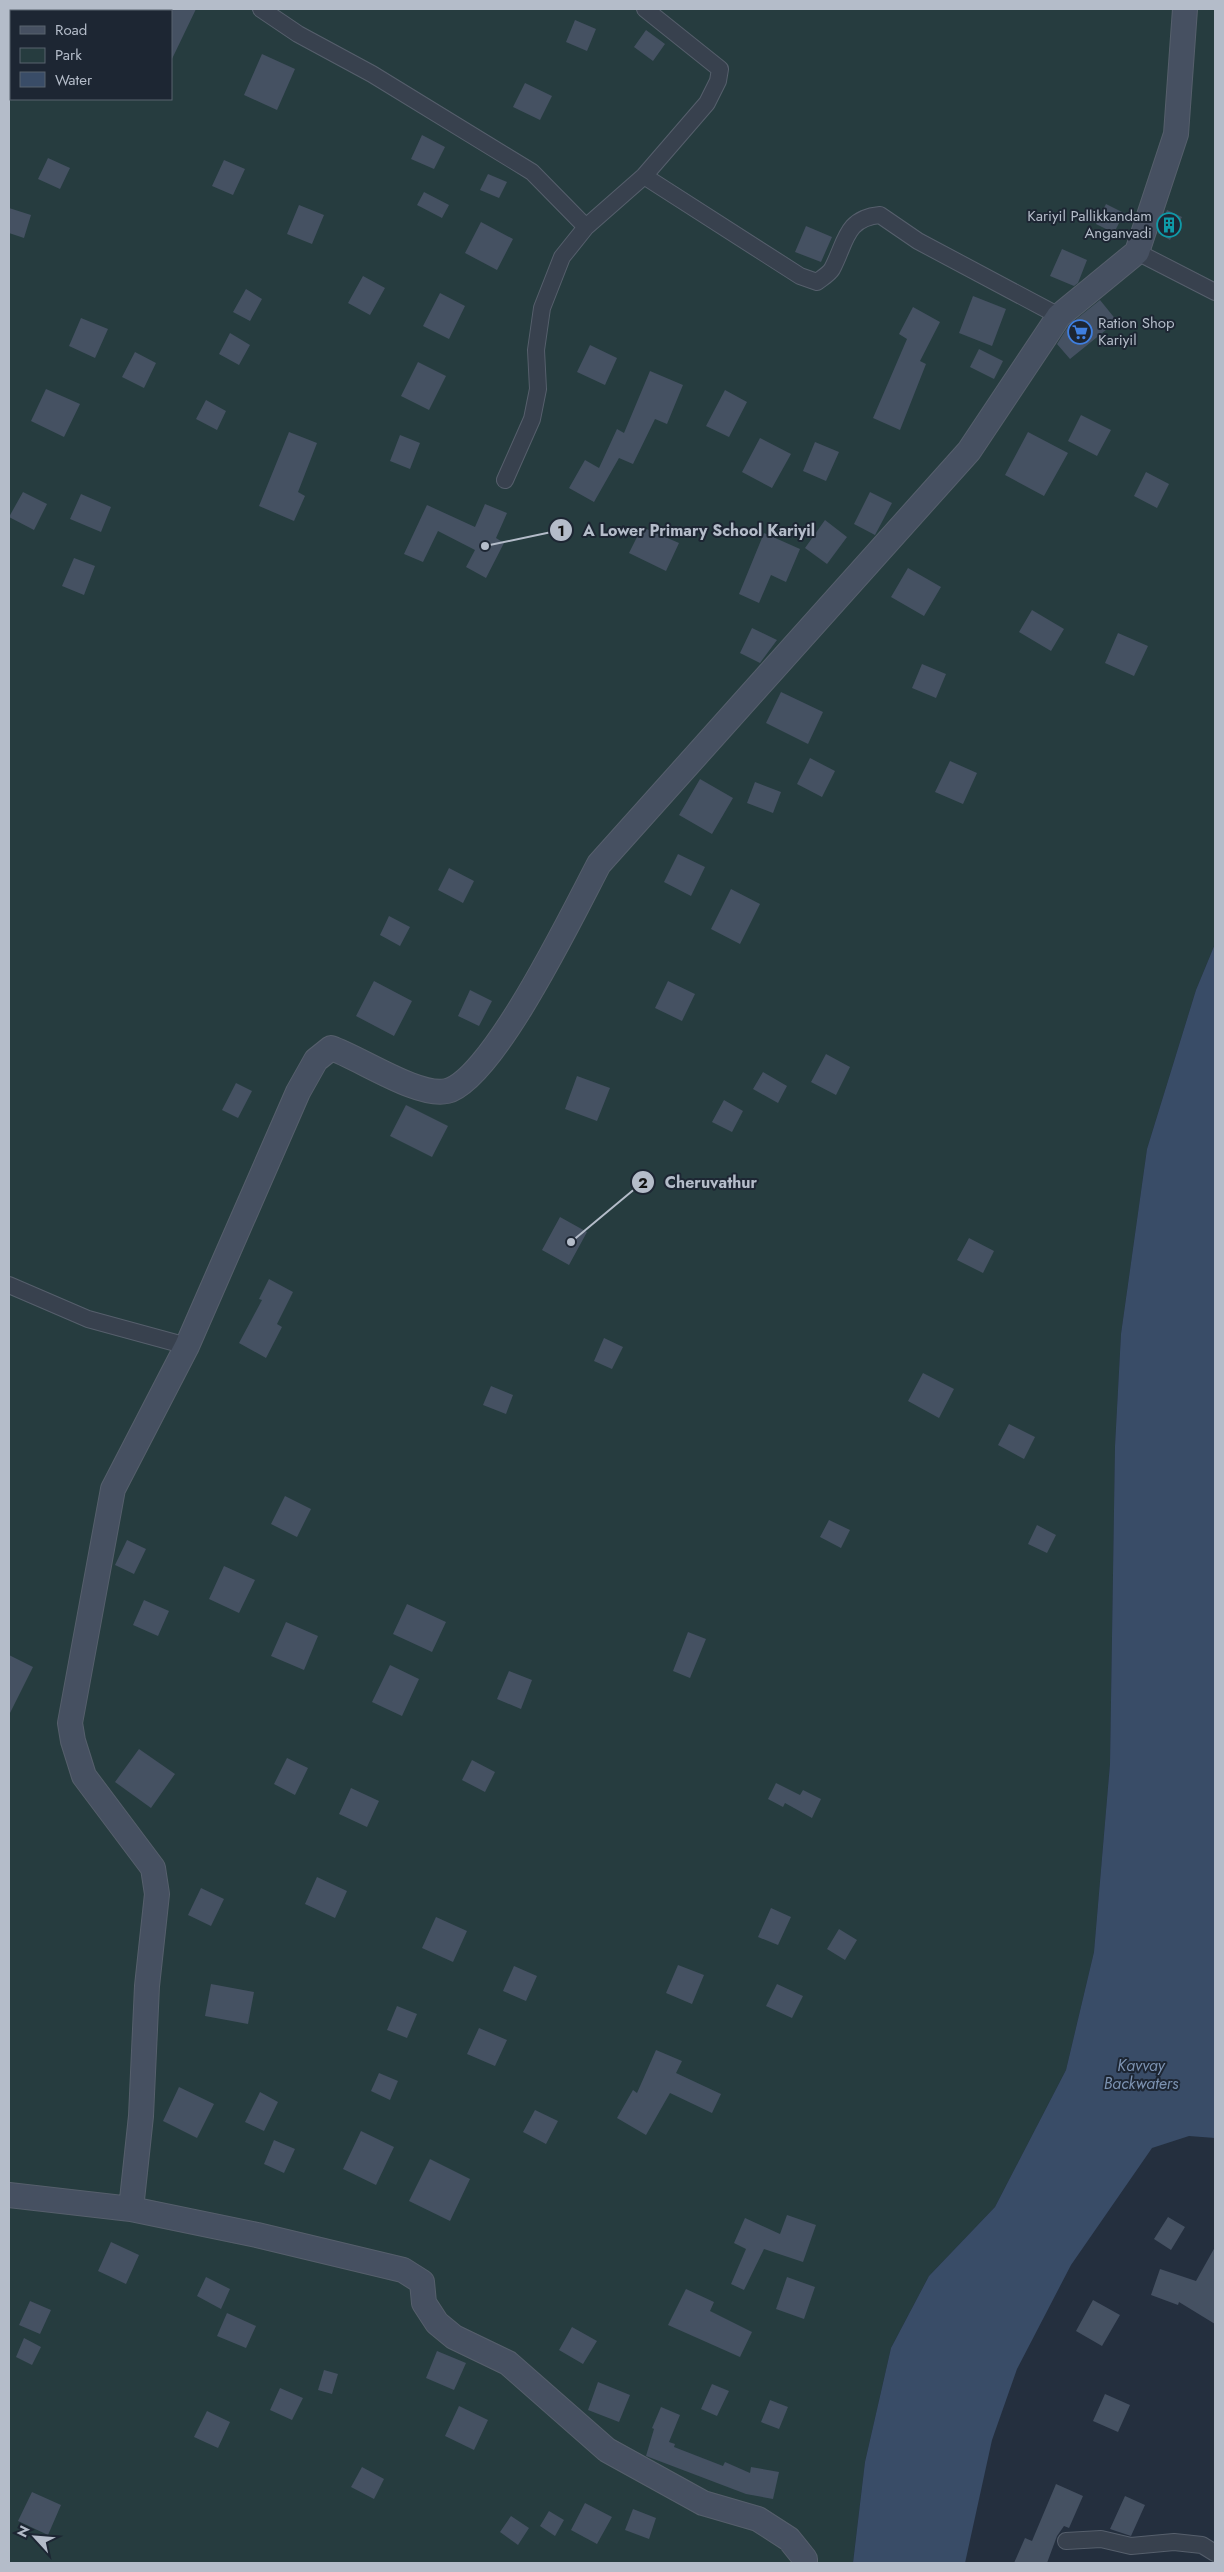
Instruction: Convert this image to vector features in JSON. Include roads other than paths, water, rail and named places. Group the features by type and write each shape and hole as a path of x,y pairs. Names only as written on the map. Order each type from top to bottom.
{"street":[{"path":"261,9 298,34 372,74 532,172 586,227"},
{"path":"505,480 532,419 538,389 536,350 542,308 562,256 586,227 644,176 707,103 718,80 720,69 645,9"},
{"path":"131,2208 141,2116 147,1986 157,1894 153,1868 84,1776 73,1741 70,1723 113,1489 187,1346 298,1092 316,1060 331,1048 424,1090 447,1092 462,1083 498,1046 566,927 598,864 969,451 1059,316 1137,252 1176,134 1185,9"},
{"path":"644,176 800,276 817,282 831,271 850,229 865,216 880,215 918,241 1059,316"},
{"path":"1137,252 1215,292"},
{"path":"9,1285 88,1318 187,1346"},
{"path":"9,2195 131,2208 324,2249 403,2270 422,2282 424,2303 438,2324 454,2337 508,2363 607,2450 703,2503 758,2518 789,2539 805,2563"},
{"path":"1066,2541 1101,2538 1131,2546 1174,2542 1202,2546 1215,2553"}],"water":[{"name":"Kavvay Backwaters","path":"1215,944 1215,2138 1189,2136 1152,2148 1071,2265 1017,2369 992,2440 965,2563 853,2563 865,2462 891,2348 929,2276 995,2207 1066,2070 1094,1952 1110,1764 1115,1446 1121,1334 1147,1149 1196,990"}],"place":[{"name":"Kariyil Pallikkandam Anganvadi","path":"1169,225"},
{"name":"Ration Shop Kariyil","path":"1080,332"},
{"name":"A Lower Primary School Kariyil","path":"485,546"},
{"name":"Cheruvathur","path":"571,1242"}]}
